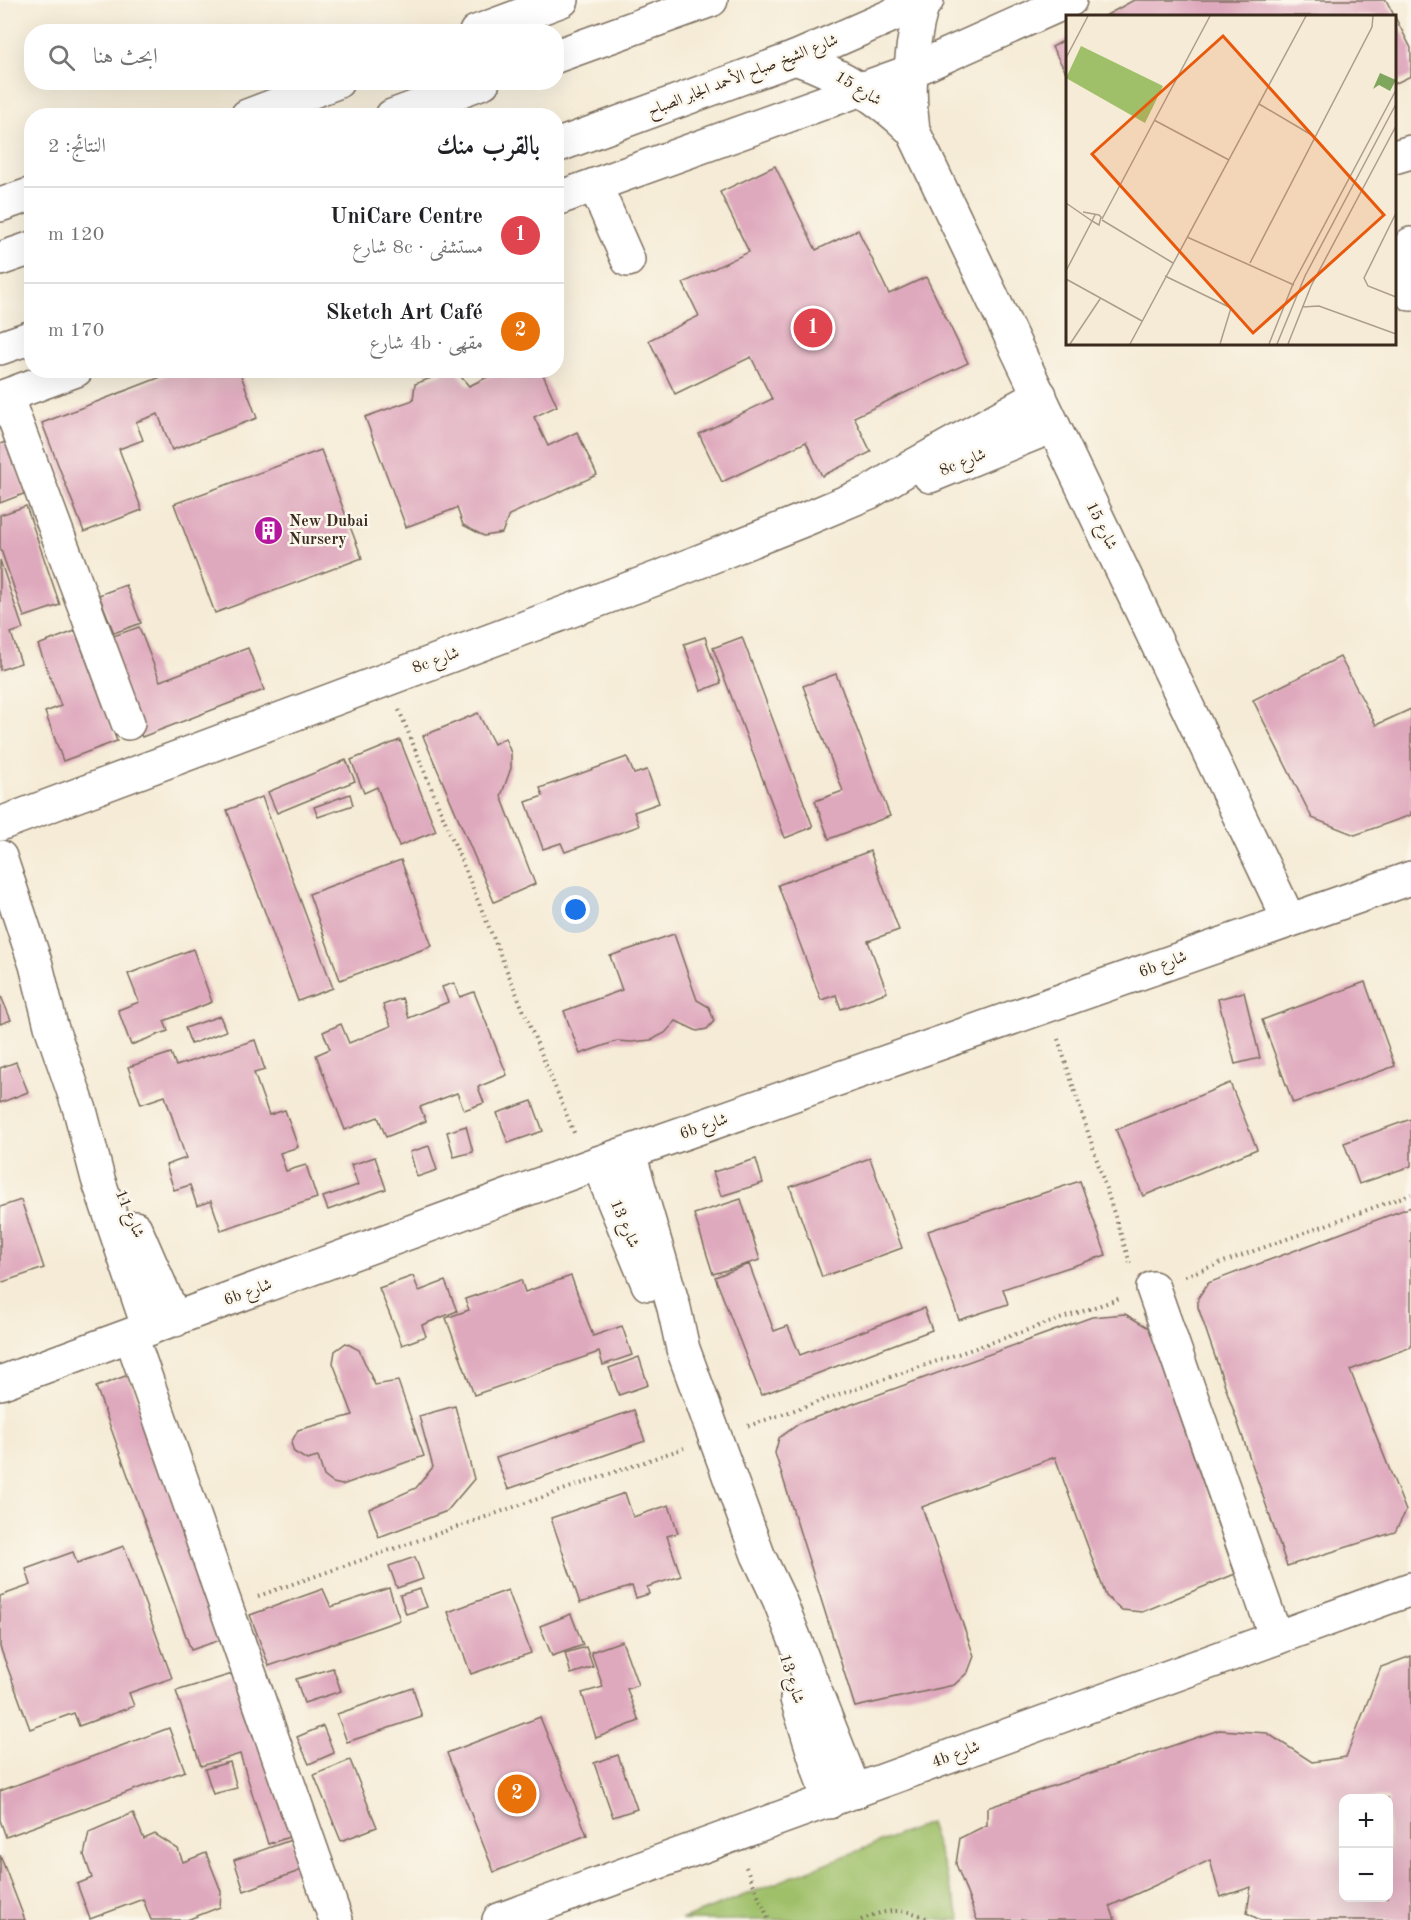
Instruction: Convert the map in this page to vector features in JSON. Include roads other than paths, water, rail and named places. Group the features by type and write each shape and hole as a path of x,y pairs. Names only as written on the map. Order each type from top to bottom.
{"street":[{"path":"498,24 562,0"},
{"path":"564,53 711,0"},
{"path":"564,196 909,72 1070,0"},
{"name":"شارع 15","path":"914,132 909,72 912,48 925,1"},
{"name":"شارع الشيخ صباح الأحمد الجابر الصباح","path":"564,143 795,58 925,1"},
{"name":"شارع 15","path":"795,58 842,77 863,89 898,116 914,132 1289,920"},
{"path":"268,108 316,90"},
{"path":"413,108 462,90"},
{"path":"1396,157 1411,152"},
{"path":"595,186 628,260"},
{"path":"0,205 24,197"},
{"path":"1411,244 1406,275 1411,294"},
{"path":"0,260 24,251"},
{"path":"0,348 24,340"},
{"path":"54,378 3,397 128,723"},
{"name":"8c شارع","path":"870,492 1040,395"},
{"name":"8c شارع","path":"0,824 653,580 870,492 932,475 1053,426"},
{"name":"شارع 11","path":"0,857 36,965 51,1026 80,1110 98,1179 152,1328 226,1607 336,1920"},
{"name":"6b شارع","path":"0,1383 593,1165 1411,878"},
{"name":"شارع 11","path":"0,919 30,989 51,1026"},
{"name":"شارع 13","path":"629,1153 674,1308 683,1349 758,1555 794,1636 842,1797"},
{"name":"شارع 13","path":"593,1165 652,1293 683,1349"},
{"path":"1146,1290 1276,1638"},
{"name":"4b شارع","path":"500,1920 565,1909 733,1836 1411,1588"}],"place":[{"name":"UniCare Centre","path":"813,328"},
{"name":"New Dubai Nursery","path":"268,531"},
{"name":"Sketch Art Café","path":"517,1794"}]}
